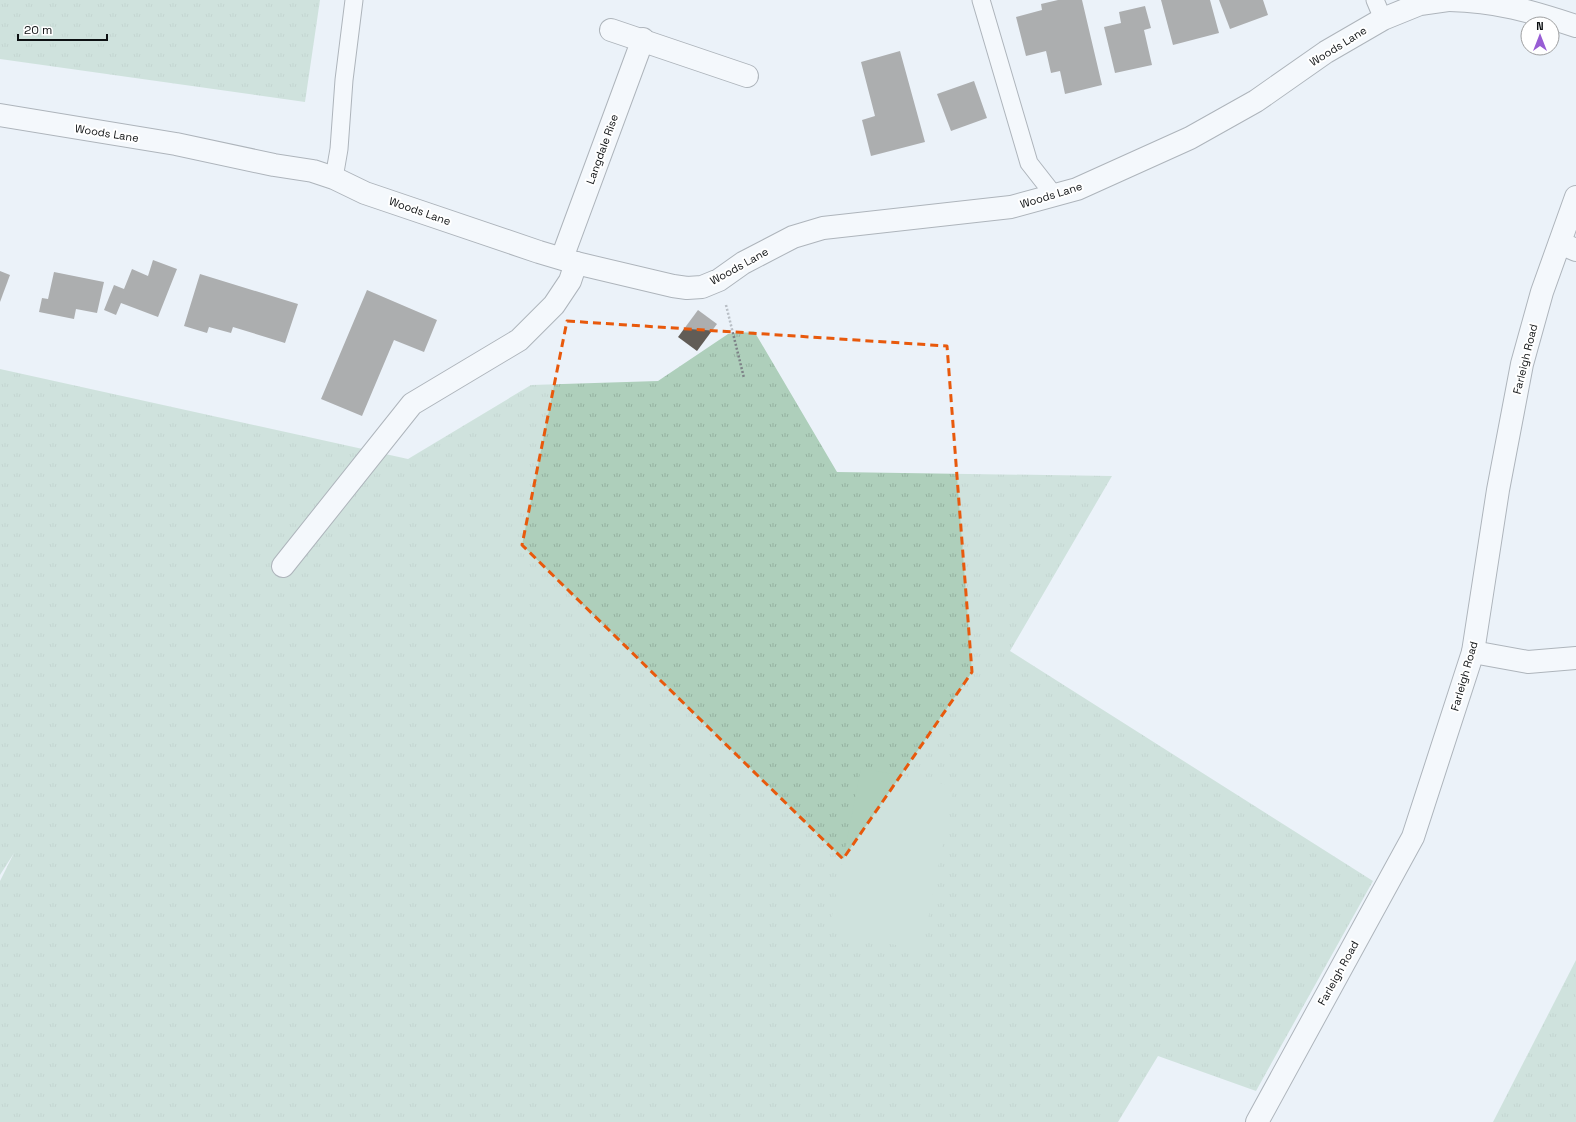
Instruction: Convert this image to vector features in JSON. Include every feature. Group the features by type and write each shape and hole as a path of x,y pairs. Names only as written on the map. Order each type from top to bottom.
{"street":[{"name":"Woods Lane","path":"0,115 176,144 274,165 314,171 334,178 365,193 569,260 687,288 702,287 719,280 743,263 793,237 823,228 1011,207 1077,189 1190,138 1256,101 1326,52 1379,9 1448,0 1480,1 1522,9 1576,26"},
{"path":"611,30 643,39 747,76"},
{"name":"Langdale Rise","path":"284,566 412,404 519,340 554,305 570,281 569,260 643,39"},
{"name":"Farleigh Road","path":"1257,1122 1413,837 1473,652 1498,490 1522,364 1542,292 1568,246 1576,197"},
{"path":"1473,652 1528,662 1576,658"}],"lane":[{"path":"334,178 339,149 344,80 354,0"},
{"path":"982,0 1029,163 1054,195"}],"path":[{"path":"719,280 732,324 744,378"}],"highlighted area":[{"path":"567,321 947,346 972,672 843,859 522,545"}],"green space":[{"path":"0,0 320,0 305,102 0,59"},
{"path":"754,331 837,472 1112,476 1010,651 1373,881 1256,1091 1158,1056 1118,1122 0,1122 0,881 14,853 0,875 0,369 408,459 531,385 658,381 728,334"},
{"path":"861,768 954,786 922,950 829,932"},
{"path":"1576,960 1576,1122 1493,1122"}],"building":[{"path":"1058,0 1082,0 1102,85 1065,94 1060,71 1051,73 1046,51 1026,56 1016,17 1042,10 1041,4"},
{"path":"1161,0 1210,0 1219,33 1173,45"},
{"path":"1219,0 1263,0 1268,15 1230,29"},
{"path":"1145,6 1151,28 1144,30 1152,65 1115,73 1104,27 1121,23 1119,12"},
{"path":"900,51 925,142 871,156 862,120 875,116 861,62"},
{"path":"974,81 987,118 951,131 937,94"},
{"path":"153,260 177,269 158,317 121,303 116,315 104,310 114,285 124,289 132,269 148,276"},
{"path":"0,271 10,275 0,302"},
{"path":"54,272 104,282 97,313 76,309 74,319 39,312 42,298 48,299"},
{"path":"200,274 298,304 285,343 233,327 231,333 209,327 207,333 184,326"},
{"path":"367,290 437,320 424,352 394,340 362,416 321,399"},
{"path":"698,310 717,324 697,351 678,337"}]}
